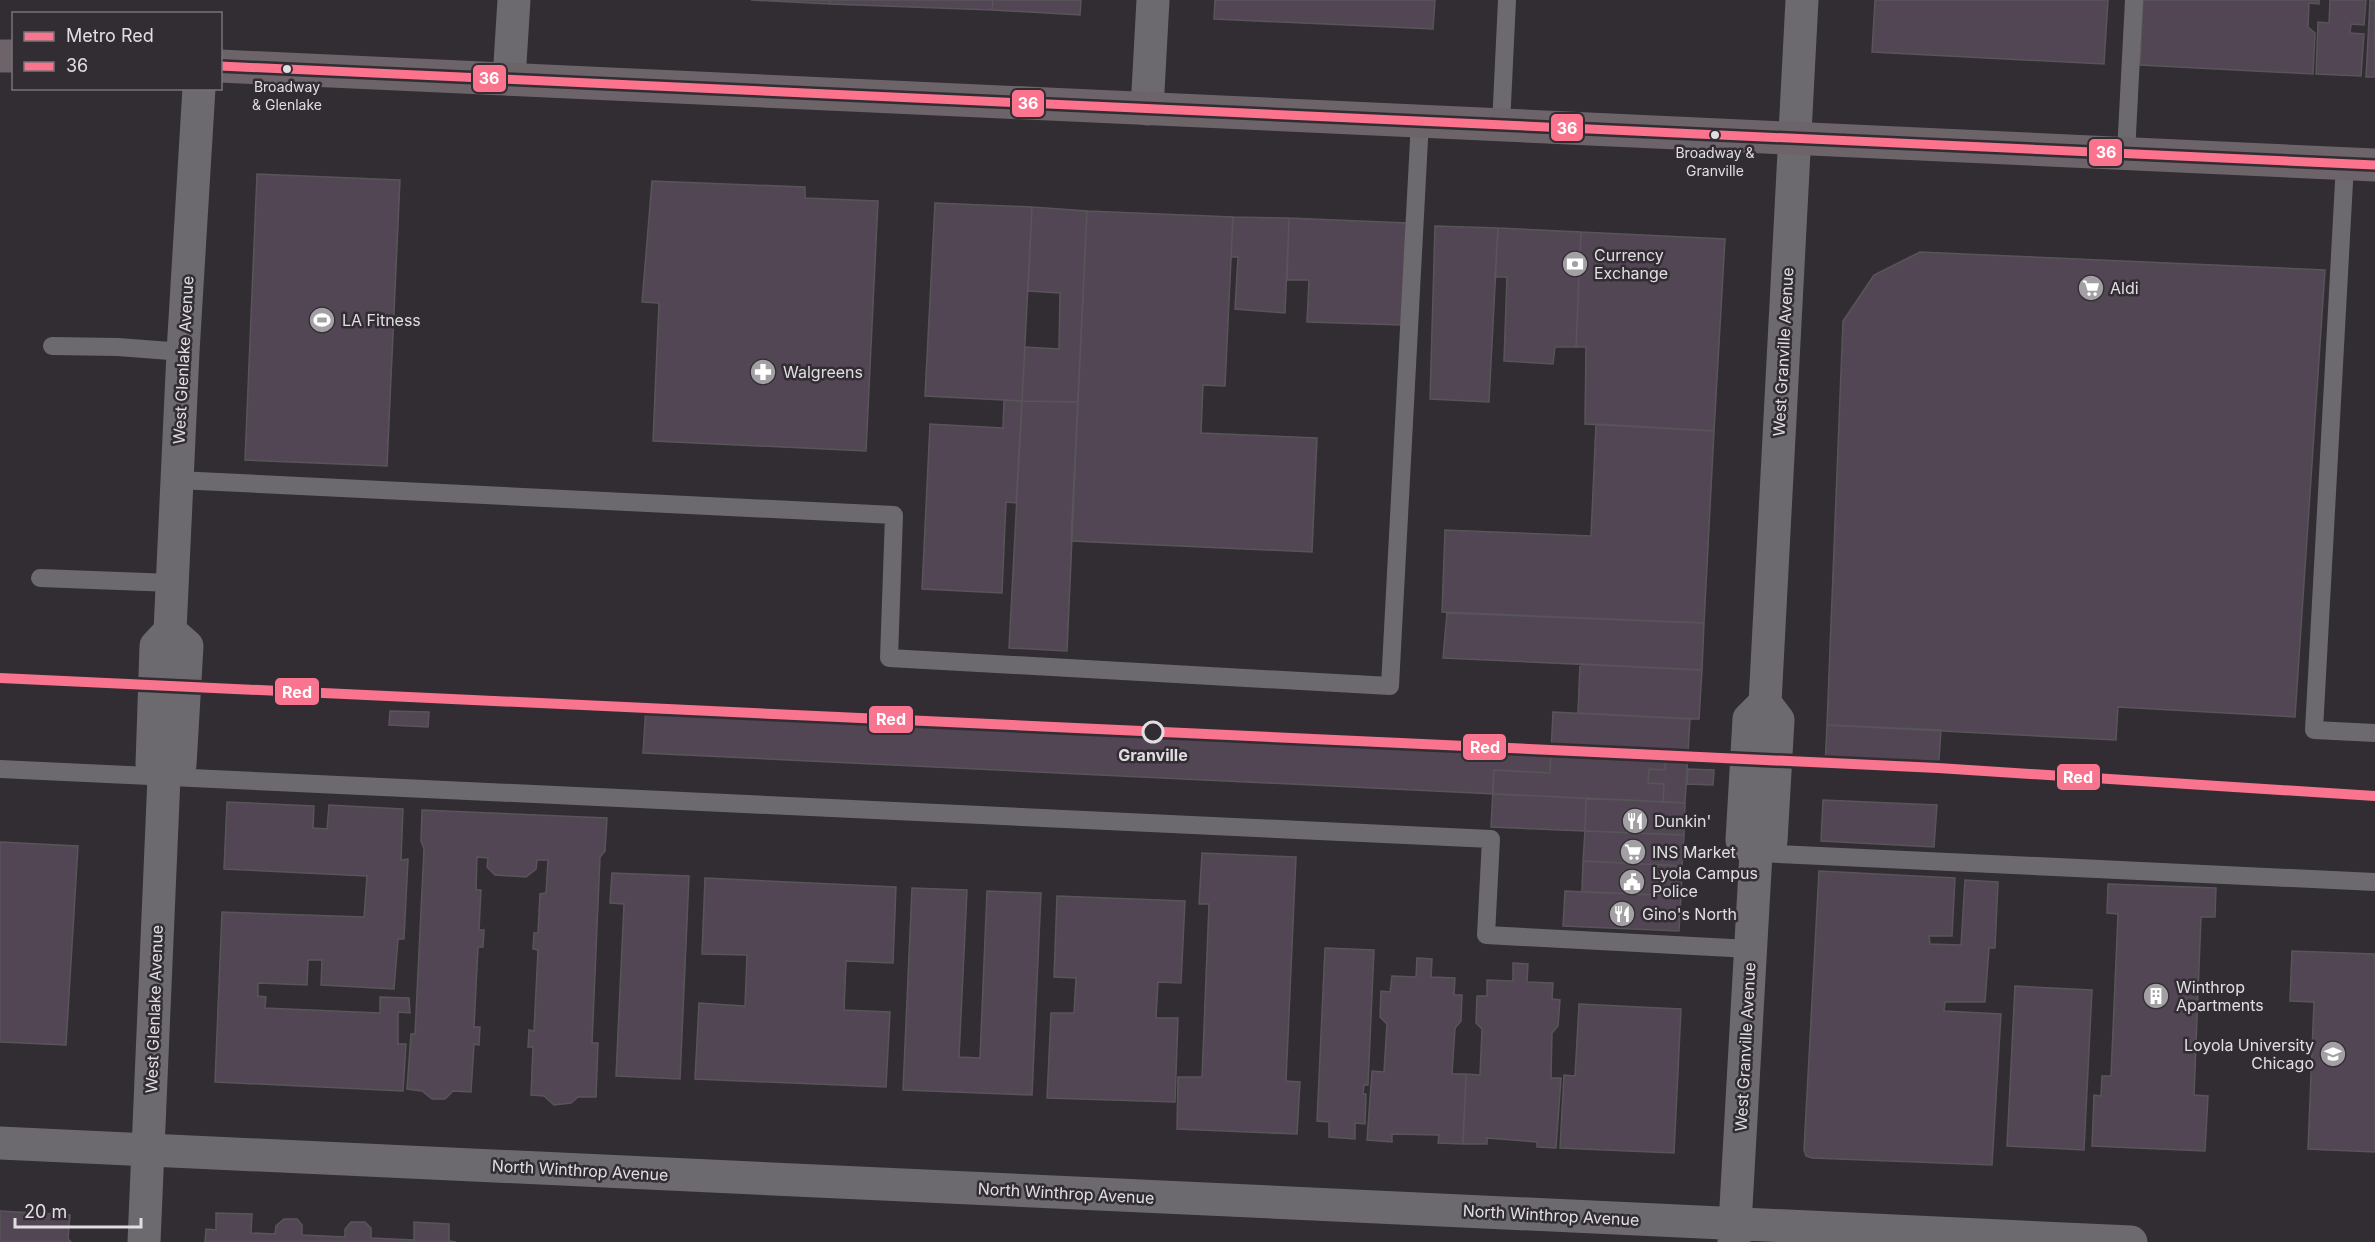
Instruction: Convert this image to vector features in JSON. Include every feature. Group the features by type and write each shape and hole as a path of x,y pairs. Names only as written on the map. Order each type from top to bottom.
{"main road":[{"path":"222,66 2360,164"}],"street":[{"path":"509,79 514,0"},
{"path":"1147,109 1153,0"},
{"name":"West Granville Avenue","path":"1735,1233 1756,853 1742,840 1749,719 1765,703 1802,0"},
{"name":"West Glenlake Avenue","path":"144,1242 164,777 152,764 156,645 170,631 183,352 199,90"},
{"name":"North Winthrop Avenue","path":"0,1143 1735,1233 2131,1242"}],"lane":[{"path":"1501,124 1508,0"},
{"path":"2126,153 2134,0"},
{"path":"177,480 894,515 889,658 1390,686 1420,121"},
{"path":"2360,164 2314,730 2375,733"},
{"path":"52,346 117,347 183,352"},
{"path":"40,578 172,583"},
{"path":"0,769 1491,839 1486,936 1750,949"},
{"path":"1756,853 2375,882"}],"building":[{"path":"751,0 830,0 830,4"},
{"path":"830,0 993,0 992,10 830,4"},
{"path":"993,0 1081,0 1080,15 992,10"},
{"path":"1215,0 1435,0 1433,29 1214,19"},
{"path":"1875,0 2108,0 2104,64 1872,52"},
{"path":"2143,0 2319,0 2319,4 2309,3 2308,27 2315,33 2313,74 2140,65"},
{"path":"2330,0 2366,0 2364,25 2351,24 2350,33 2364,34 2361,76 2316,74 2318,22 2329,23"},
{"path":"2370,0 2375,0 2375,77 2366,77"},
{"name":"LA Fitness","path":"257,174 400,180 387,466 245,460"},
{"name":"Walgreens","path":"652,181 805,187 805,198 878,201 866,451 653,441 659,303 642,302"},
{"path":"935,203 1032,207 1022,401 925,396"},
{"path":"1032,207 1087,211 1078,402 1022,401 1025,347 1059,349 1060,293 1028,291"},
{"path":"1087,211 1233,217 1225,386 1203,385 1201,433 1317,438 1312,552 1071,541"},
{"path":"1233,217 1289,218 1285,313 1235,309 1238,257 1231,257"},
{"path":"1289,218 1407,223 1403,325 1307,322 1309,280 1287,280"},
{"path":"1435,226 1498,228 1489,402 1430,399"},
{"path":"1498,228 1581,232 1576,347 1555,347 1553,364 1504,361 1507,277 1495,277"},
{"path":"1581,232 1725,239 1714,431 1585,424 1586,347 1576,347"},
{"path":"1920,252 2325,270 2295,717 2118,707 2116,740 1827,725 1843,321 1874,275"},
{"path":"1004,400 1022,401 1016,503 1006,502 1002,593 922,589 930,424 1003,428"},
{"path":"1022,401 1078,402 1067,651 1009,648"},
{"path":"1596,424 1714,431 1704,623 1442,612 1445,530 1591,536"},
{"path":"1447,613 1704,623 1702,670 1443,658"},
{"path":"1580,664 1702,670 1699,719 1578,713"},
{"path":"646,706 1666,754 1665,770 1649,769 1648,783 1664,784 1663,802 643,753"},
{"path":"390,711 429,712 428,727 389,725"},
{"path":"1553,712 1690,719 1685,803 1586,798 1585,831 1491,827 1494,770 1550,773"},
{"path":"1827,725 1941,730 1938,773 1825,767"},
{"path":"1688,769 1714,770 1713,785 1687,784"},
{"name":"Dunkin'","path":"1586,798 1685,803 1684,835 1585,831"},
{"path":"1823,800 1937,805 1934,847 1821,841"},
{"path":"227,802 314,806 313,828 327,829 329,805 403,809 401,860 408,859 404,939 398,939 394,989 321,985 322,960 308,960 307,985 258,983 258,996 266,997 265,1008 380,1013 380,997 409,998 410,1013 398,1012 398,1044 406,1044 403,1091 215,1082 222,912 364,917 367,876 224,869"},
{"path":"422,810 607,818 605,851 600,857 592,1043 598,1043 596,1097 578,1097 571,1103 554,1105 544,1096 531,1095 533,1047 528,1047 529,1030 534,1031 538,950 533,949 534,933 538,933 540,894 546,893 548,860 537,860 536,869 526,877 495,875 487,867 488,858 477,857 476,890 481,890 479,930 484,930 483,947 478,947 474,1027 480,1027 479,1045 474,1044 471,1092 453,1091 445,1099 432,1099 422,1091 407,1089 411,1034 415,1034 424,849 421,841"},
{"name":"INS Market","path":"1585,831 1684,835 1682,866 1583,861"},
{"path":"0,842 78,846 66,1045 0,1042"},
{"path":"1202,853 1296,857 1286,1081 1300,1082 1297,1134 1177,1129 1178,1077 1202,1077 1209,904 1199,904"},
{"name":"Lyola Campus Police","path":"1583,861 1682,866 1681,896 1582,892"},
{"path":"1819,871 1955,878 1952,936 1929,936 1930,944 1961,945 1965,880 1998,882 1995,948 1989,948 1985,1002 1945,1002 1944,1011 2001,1014 1992,1165 1806,1156 1804,1150"},
{"path":"612,873 689,876 680,1079 616,1076 624,904 610,903"},
{"path":"705,878 896,887 893,963 846,961 844,1010 890,1012 886,1087 695,1079 699,1003 745,1006 747,955 702,954"},
{"name":"Winthrop Apartments","path":"2108,884 2216,888 2215,917 2201,917 2194,1095 2208,1096 2205,1151 2092,1146 2094,1095 2101,1096 2102,1076 2111,1076 2118,914 2107,913"},
{"path":"912,888 967,890 959,1057 980,1058 987,891 1041,893 1032,1095 903,1090"},
{"name":"Gino's North","path":"1565,891 1681,896 1679,931 1563,926"},
{"path":"1057,896 1185,901 1181,983 1158,982 1156,1018 1178,1018 1175,1102 1047,1098 1051,1013 1074,1013 1076,978 1054,977"},
{"path":"1325,948 1374,950 1368,1085 1364,1085 1363,1094 1366,1094 1365,1124 1355,1123 1355,1139 1329,1137 1329,1122 1317,1121"},
{"path":"2292,951 2375,954 2375,1152 2308,1149 2314,1002 2290,1001"},
{"path":"1417,958 1432,959 1431,977 1455,978 1454,995 1462,995 1461,1021 1455,1028 1452,1074 1466,1074 1463,1144 1438,1143 1439,1135 1392,1134 1392,1142 1367,1140 1372,1071 1384,1072 1387,1024 1380,1017 1381,991 1390,992 1392,976 1416,977"},
{"path":"1513,963 1528,964 1527,982 1553,983 1552,999 1560,1000 1558,1026 1552,1033 1551,1078 1561,1078 1556,1148 1537,1147 1537,1142 1487,1138 1487,1144 1463,1144 1466,1074 1480,1075 1482,1029 1476,1023 1477,996 1487,996 1487,980 1513,981"},
{"path":"2015,986 2092,990 2084,1150 2007,1146"},
{"path":"1579,1004 1681,1009 1674,1153 1560,1148 1564,1075 1575,1076"},
{"path":"0,1211 70,1215 68,1239 71,1242 0,1242"},
{"path":"216,1213 252,1214 251,1233 275,1234 276,1226 284,1219 297,1219 302,1225 302,1235 345,1237 345,1229 351,1222 365,1222 371,1228 371,1238 414,1240 414,1222 449,1224 449,1241 456,1242 205,1242 206,1229 216,1230"}],"metro line":[{"name":"Red","path":"0,678 1938,768 2375,796"}],"transit line":[{"name":"36","path":"222,66 2375,165"}],"place":[{"name":"Broadway & Glenlake","path":"287,69"},
{"name":"Broadway & Granville","path":"1715,135"},
{"name":"Currency Exchange","path":"1575,264"},
{"name":"Aldi","path":"2091,288"},
{"name":"LA Fitness","path":"322,320"},
{"name":"Walgreens","path":"763,372"},
{"name":"Granville","path":"1153,732"},
{"name":"Dunkin'","path":"1635,821"},
{"name":"INS Market","path":"1633,852"},
{"name":"Lyola Campus Police","path":"1632,882"},
{"name":"Gino's North","path":"1622,914"},
{"name":"Winthrop Apartments","path":"2156,996"},
{"name":"Loyola University Chicago","path":"2333,1054"}]}
